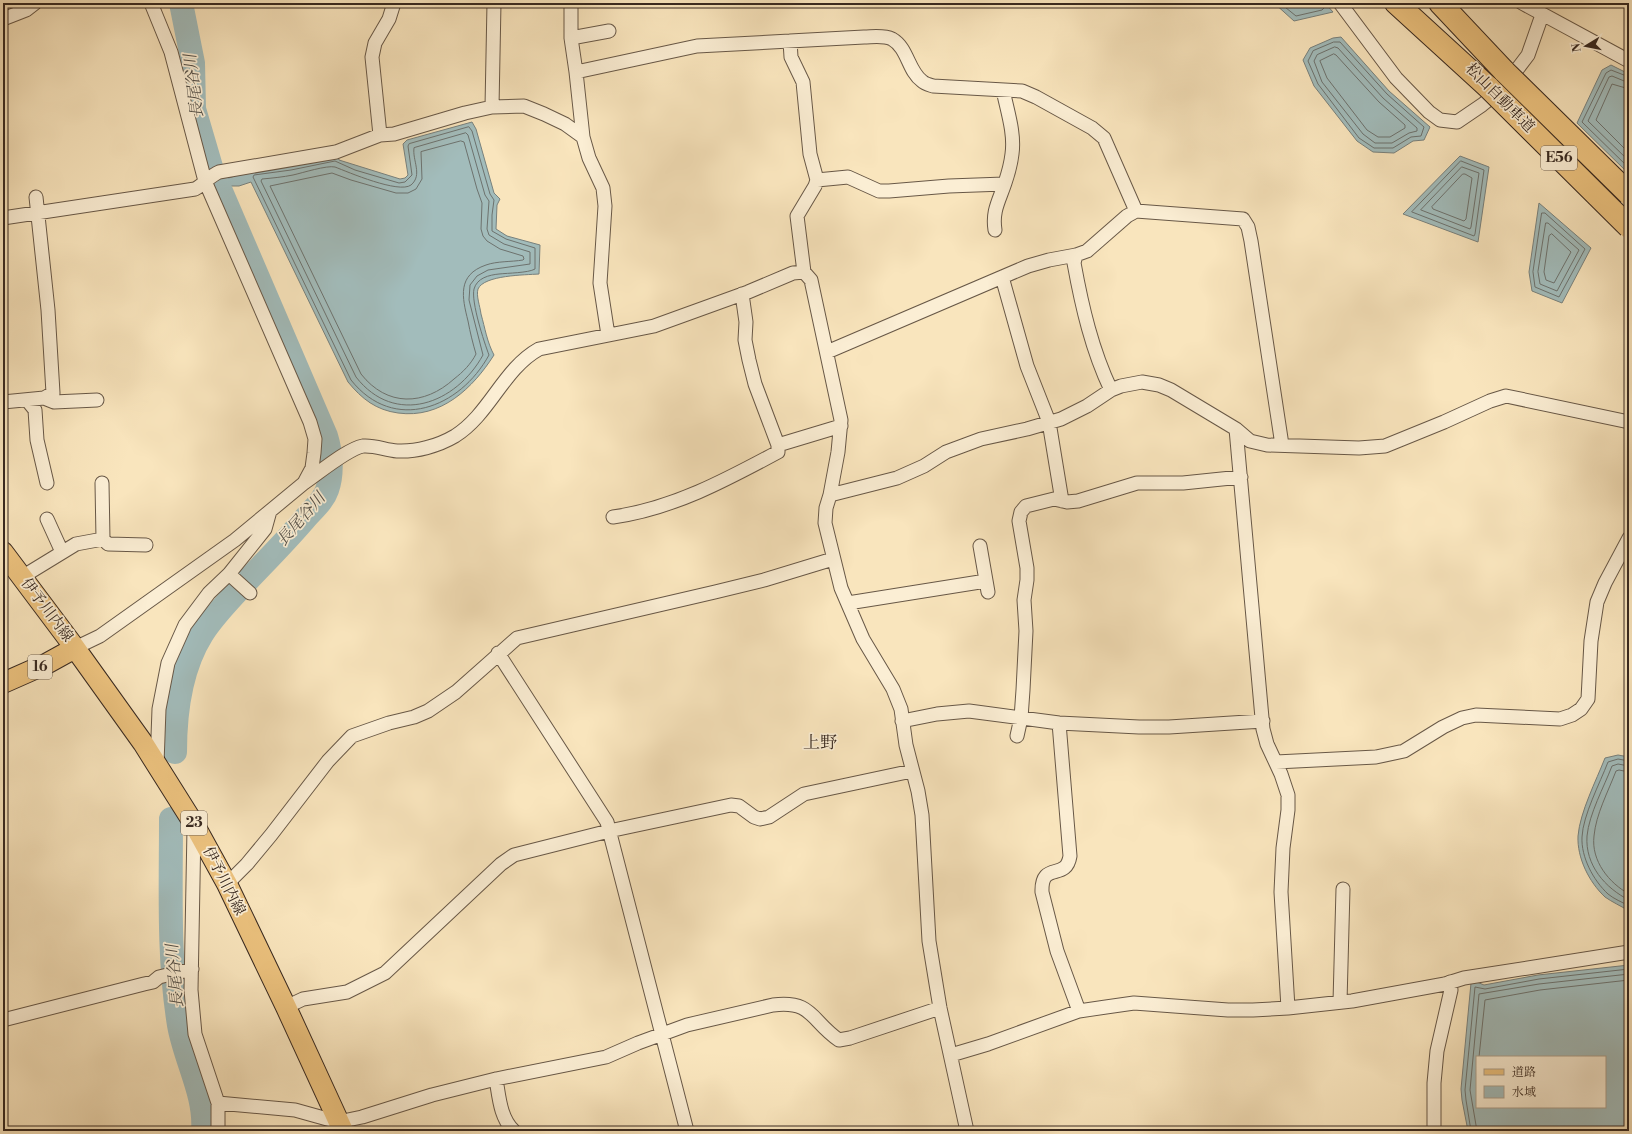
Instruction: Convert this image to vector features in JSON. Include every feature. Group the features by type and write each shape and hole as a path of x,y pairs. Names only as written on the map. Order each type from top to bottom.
{"highway":[{"path":"1396,3 1489,88"},
{"name":"松山自動車道","path":"1407,3 1489,88 1629,226"},
{"name":"松山自動車道","path":"1440,3 1505,72 1629,194"}],"main road":[{"name":"伊予川内線","path":"3,552 75,648 143,743 194,824 228,884 344,1128"},
{"name":"16","path":"3,683 46,664 75,648"}],"street":[{"path":"3,20 26,10 35,3"},
{"path":"151,3 171,52 205,181 310,422 315,439 314,453 312,468 304,483"},
{"path":"380,135 372,57 375,43 390,20 394,3"},
{"path":"492,107 494,3"},
{"path":"571,3 571,38 583,137 589,158 603,188 605,206 600,283 608,335"},
{"path":"1340,3 1396,78 1429,112 1440,120 1457,122 1503,88 1528,55 1542,15"},
{"path":"1522,3 1629,61"},
{"path":"571,38 609,31"},
{"path":"576,72 697,46 790,42 872,36 892,38 900,46 913,72 922,82 933,86 1022,91 1036,97 1092,128 1104,138 1136,211"},
{"path":"790,42 791,57 803,82 810,154 817,180 797,216 804,272 811,280 840,414 838,452 826,508 825,523 841,588 863,639 893,689 901,709 902,721 922,815 929,941 940,1008 967,1131"},
{"path":"994,230 993,219 1012,153 1012,136 1003,90"},
{"path":"3,218 195,188 219,172 336,152 380,135 394,134 465,113 492,107 524,106 565,124 583,137"},
{"path":"817,180 848,177 879,191 1004,184"},
{"path":"3,402 44,398 53,393 49,316 36,197"},
{"path":"827,352 1028,266 1087,251 1127,216 1136,211 1243,219 1248,227 1282,446"},
{"path":"1076,255 1074,263 1088,326 1103,372 1111,390"},
{"path":"75,648 106,631 235,540 304,483 352,450 364,446 375,446 396,451 412,451 442,443 466,428 488,404 519,363 539,349 654,326 742,294 793,273 804,272"},
{"path":"1002,277 1027,366 1049,422 1062,501"},
{"path":"613,517 645,511 709,488 778,452 778,445 755,384 749,360 745,340 746,322 742,294"},
{"path":"830,495 897,478 924,466 946,452 981,439 1027,429 1061,419 1087,406 1111,390 1121,386 1142,382 1159,385 1171,390 1236,429 1250,441 1267,445 1359,448 1385,446 1490,401 1506,396 1629,422"},
{"path":"44,398 54,402 97,400"},
{"path":"27,400 35,410 37,440 47,483"},
{"path":"778,445 840,426"},
{"path":"1236,429 1263,728 1267,744 1276,762 1288,795 1281,892 1288,1008"},
{"path":"1017,736 1021,718 1026,631 1024,600 1027,568 1019,521 1021,512 1026,506 1054,499 1062,501 1078,501 1137,483 1183,483 1241,478"},
{"path":"102,483 103,539 108,544 146,545"},
{"path":"157,764 159,709 168,663 185,625 209,593 229,574 265,530 270,511"},
{"path":"47,519 62,552"},
{"path":"1276,762 1376,757 1404,751 1452,722 1476,715 1560,719 1572,715 1581,709 1588,700 1591,640 1597,602 1605,583 1629,538"},
{"path":"22,577 76,544 103,539"},
{"path":"848,604 987,586 980,546"},
{"path":"228,884 271,835 328,761 352,736 388,723 414,717 428,710 456,692 498,653 517,638 764,580 833,559"},
{"path":"229,574 250,593"},
{"path":"498,653 606,822 687,1131"},
{"path":"902,721 938,714 969,711 1059,723 1169,727 1263,721"},
{"path":"1059,723 1070,856 1069,863 1065,867 1044,876 1042,882 1042,892 1057,951 1079,1011"},
{"path":"286,1007 303,999 347,992 385,973 501,864 514,855 731,805 739,806 754,817 760,819 769,817 804,794 912,771"},
{"path":"194,824 187,970 191,990 195,1034 218,1103 218,1131"},
{"path":"1340,1002 1343,888"},
{"path":"951,1055 988,1044 1079,1011 1134,1003 1228,1010 1288,1008 1340,1002 1450,982 1464,978 1629,952"},
{"path":"3,1020 153,982 160,977 187,970"},
{"path":"1434,1131 1434,1083 1437,1051 1451,990 1450,982"},
{"path":"218,1103 295,1110 344,1128 362,1117 432,1095 496,1078 606,1057 687,1025 786,1004 796,1005 807,1010 829,1033 838,1040 850,1038 940,1008"},
{"path":"496,1078 502,1110 509,1126 514,1131"}],"water":[{"path":"1274,3 1325,3 1333,12 1294,21"},
{"path":"1341,37 1389,91 1430,127 1424,140 1413,141 1394,153 1373,152 1357,141 1314,86 1303,60 1310,48 1333,38"},
{"path":"1611,65 1629,74 1629,174 1577,123 1602,70"},
{"path":"472,122 476,129 494,193 500,199 497,205 496,229 507,236 540,245 539,274 515,275 496,278 482,284 478,289 481,314 494,355 486,367 466,389 454,399 442,406 428,411 414,414 390,412 370,403 348,382 251,182 239,186 226,186 217,189 215,183 238,174 338,156 339,160 400,179 405,178 408,175 403,144 407,140"},
{"path":"1460,156 1489,167 1478,242 1403,214"},
{"path":"1539,203 1591,248 1562,303 1532,291 1529,272"},
{"path":"1618,755 1629,757 1629,911 1605,897 1599,891 1585,869 1578,844 1579,827 1582,817 1605,758"},
{"path":"1629,965 1629,1131 1468,1131 1461,1089 1471,983 1477,982 1484,985 1538,975"}],"waterway":[{"name":"長尾谷川","path":"181,3 193,63 194,109 211,167"},
{"name":"長尾谷川","path":"175,752 176,722 180,691 188,662 202,634 223,607 320,502 327,490 331,470 326,436 217,182"},
{"name":"長尾谷川","path":"171,819 171,922 175,999 182,1038 201,1104 203,1131"}],"district":[{"name":"上野","path":"820,743"}]}
